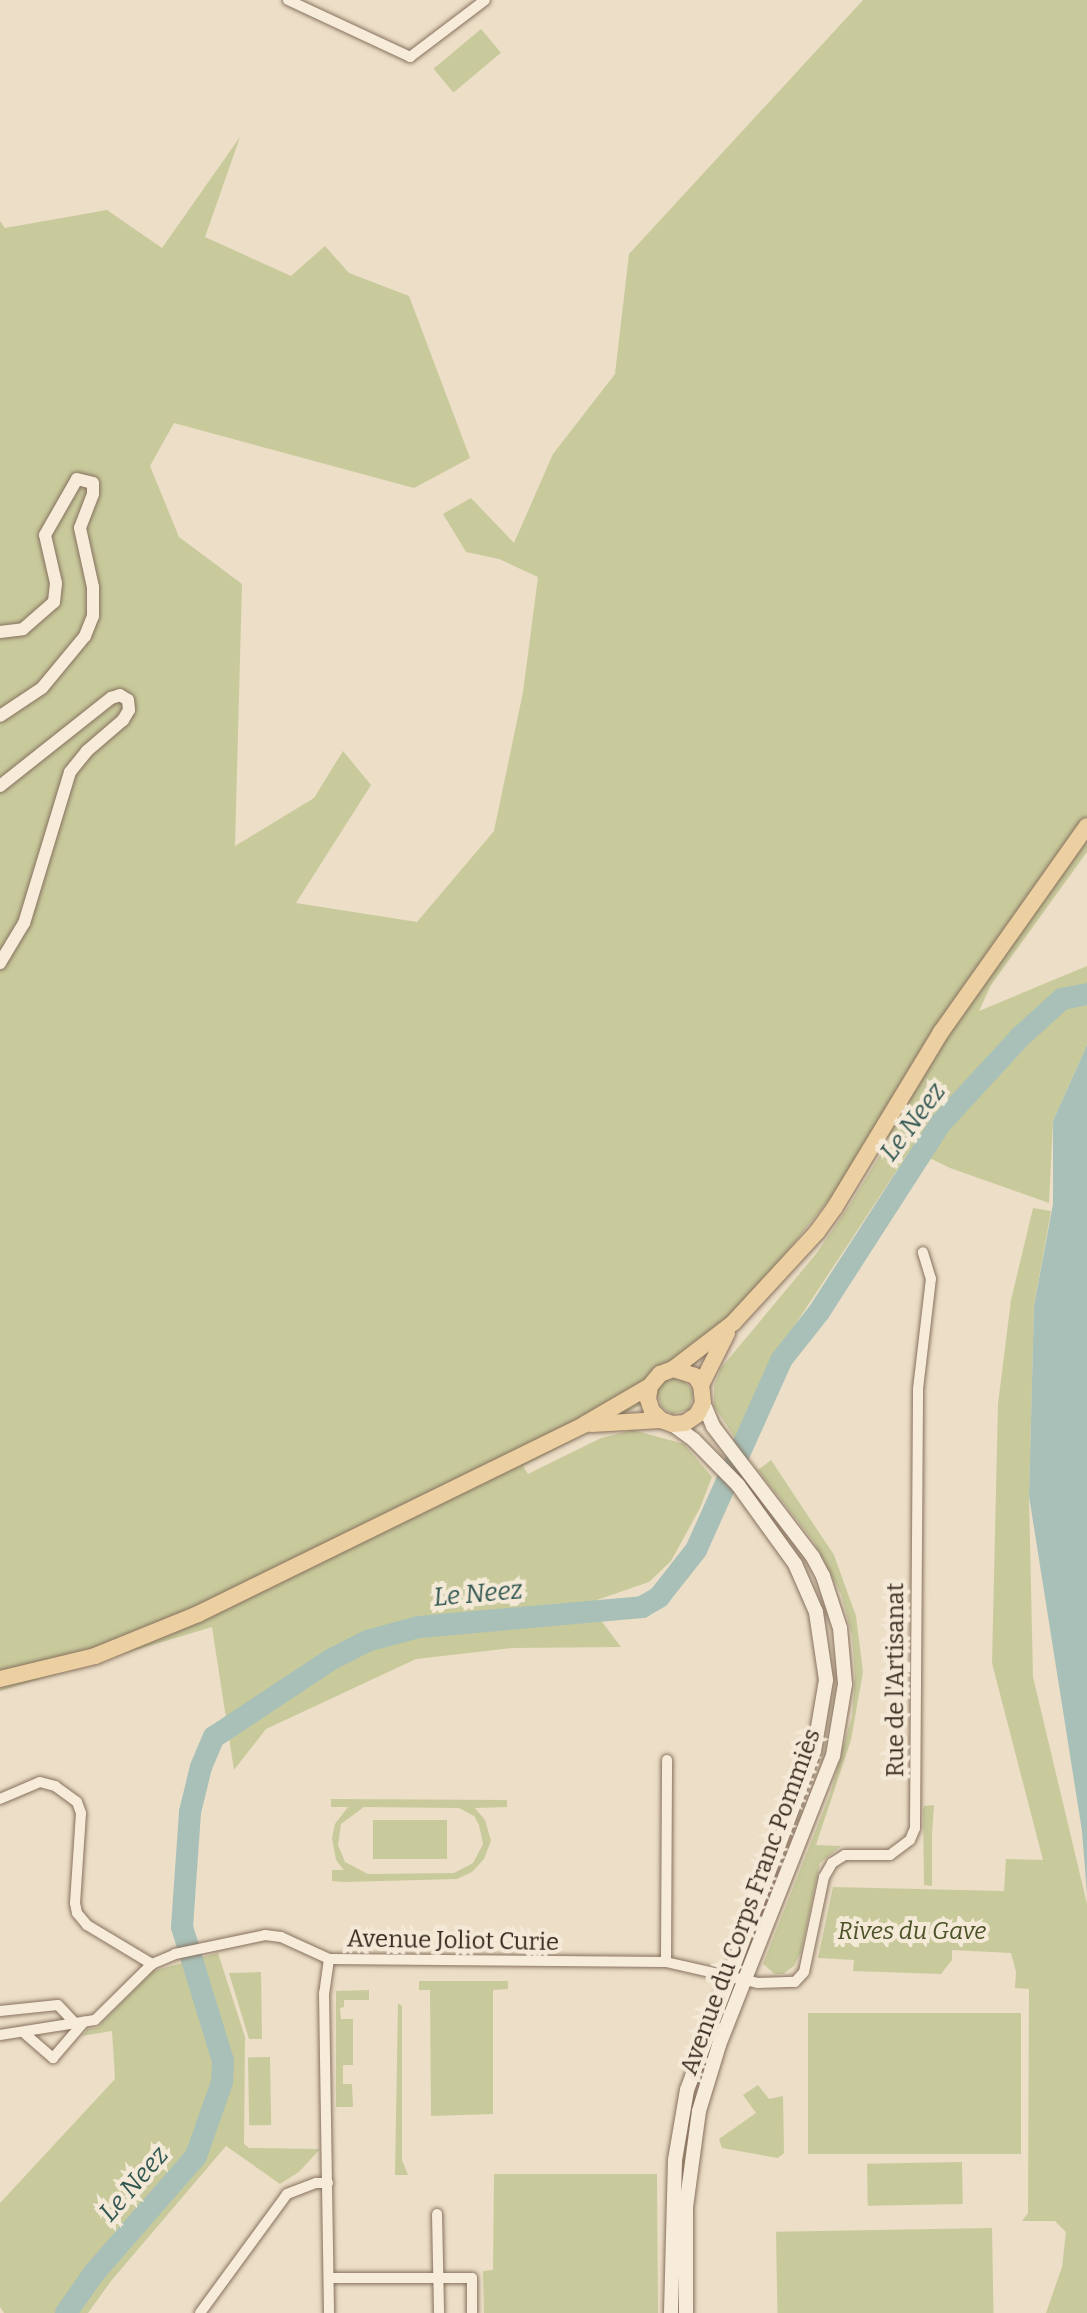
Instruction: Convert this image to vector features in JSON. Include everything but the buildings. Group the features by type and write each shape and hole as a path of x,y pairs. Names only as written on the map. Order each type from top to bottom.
{"main road":[{"path":"0,1679 95,1656 198,1614 585,1424 650,1386 664,1372 673,1369 733,1323 817,1232 835,1207 941,1032 1087,826"},
{"path":"701,1385 733,1323"},
{"path":"585,1424 685,1423 697,1415 703,1403 701,1385 695,1376 673,1369"},
{"path":"650,1386 648,1399 652,1411 666,1422"},
{"name":"Avenue du Corps Franc Pommiès","path":"671,2313 671,2217 677,2141 695,2066 737,1979 833,1756 845,1684 840,1628 823,1576 813,1557 727,1444 703,1403"},
{"name":"Avenue du Corps Franc Pommiès","path":"666,1422 714,1459 738,1485 795,1564 807,1588 821,1633 826,1680 814,1751 737,1979 699,2111 686,2207 686,2313"}],"street":[{"path":"288,0 410,57 485,0"},
{"path":"0,632 23,629 54,602 56,583 45,535 77,479 93,483 93,494 80,528 93,587 93,616 85,636 42,688 0,716"},
{"path":"0,786 111,698 120,695 128,700 129,710 123,720 87,751 70,772 24,923 0,963"},
{"name":"Rue de l'Artisanat","path":"737,1979 795,1982 804,1972 824,1877 832,1863 845,1855 890,1855 910,1840 915,1828 918,1389 931,1279 923,1252"},
{"path":"666,1962 667,1760"},
{"path":"0,1799 40,1782 55,1786 77,1802 81,1813 77,1913 87,1925 152,1964"},
{"path":"0,2035 95,2020 152,1964 175,1954 228,1941 281,1937 329,1959"},
{"name":"Avenue Joliot Curie","path":"329,2313 324,1993 329,1959 666,1962 737,1979"},
{"path":"0,2011 58,2005 80,2022"},
{"path":"23,2032 53,2058 80,2022"},
{"path":"200,2313 287,2194 316,2183 328,2183"},
{"path":"437,2214 439,2313"},
{"path":"329,2278 472,2278 472,2313"}],"green space":[{"path":"863,0 1087,0 1087,852 991,985 979,1011 1087,966 1087,1045 1053,1121 1049,1203 950,1168 911,1149 779,1349 737,1441 714,1406 714,1386 721,1368 816,1254 849,1206 890,1139 879,1133 853,1170 683,1380 694,1392 689,1410 672,1414 662,1407 658,1396 523,1466 528,1474 601,1438 633,1430 684,1444 712,1477 700,1508 671,1561 649,1582 588,1603 621,1647 513,1648 416,1659 266,1729 234,1770 212,1627 0,1691 0,221 5,228 107,210 162,248 240,137 205,237 291,276 325,246 349,273 409,296 470,458 414,488 174,423 150,466 179,537 242,584 235,846 314,798 343,751 371,785 296,903 417,922 494,831 523,692 538,577 499,559 466,552 443,514 471,498 514,543 553,454 615,374 629,254"},
{"path":"481,29 501,53 453,93 434,69"},
{"name":"Rives du Gave","path":"1033,1208 1051,1211 1034,1306 1029,1496 1033,1677 1087,1904 1087,2313 1046,2313 1062,2267 1066,2232 1055,2221 1022,2221 1028,2213 1029,1989 1015,1988 1016,1972 1011,1953 952,1950 952,1960 941,1974 853,1971 854,1960 818,1958 833,1887 1004,1891 1006,1859 1043,1860 992,1663 998,1404 1011,1300"},
{"path":"771,1460 834,1555 856,1616 863,1672 851,1740 816,1845 841,1846 820,1863 801,1952 794,1966 783,1974 775,1974 763,1964 830,1794 852,1716 855,1676 852,1635 841,1594 814,1542 758,1470"},
{"path":"331,1799 507,1800 507,1807 475,1808 485,1820 491,1841 484,1859 472,1872 457,1879 332,1881 332,1870 344,1870 336,1860 332,1838 335,1824 348,1807 331,1807","holes":["364,1807 459,1808 474,1816 483,1844 473,1863 454,1873 368,1874 345,1862 338,1845 341,1824"]},
{"path":"934,1805 932,1886 924,1885 923,1810 924,1806"},
{"path":"373,1820 447,1820 447,1859 373,1859"},
{"path":"218,1953 245,2037 244,2144 249,2148 320,2149 299,2172 280,2184 226,2146 111,2281 88,2313 4,2313 0,2307 0,2203 115,2079 112,2031 82,2036 88,2029 98,2027 153,1971"},
{"path":"261,1972 262,2039 249,2039 229,1973"},
{"path":"419,1981 508,1981 508,1989 493,1990 493,2114 431,2116 430,1990 419,1990"},
{"path":"369,1990 369,2000 344,2000 344,2007 340,2008 341,2019 353,2019 353,2065 343,2065 343,2084 352,2084 353,2107 336,2107 336,1991"},
{"path":"398,2003 402,2006 402,2160 408,2175 395,2175"},
{"path":"808,2013 1021,2013 1021,2154 808,2154"},
{"path":"248,2057 270,2057 271,2125 249,2125"},
{"path":"758,2085 769,2099 783,2096 784,2153 778,2158 722,2148 719,2139 756,2113 743,2095"},
{"path":"962,2162 963,2204 868,2206 867,2164"},
{"path":"494,2174 657,2174 658,2313 484,2313 483,2271 493,2270"},
{"path":"992,2228 993,2313 777,2313 776,2232"}],"shaded area":[{"path":"1087,1045 1087,1894 1082,1831 1029,1496 1034,1306 1053,1204 1053,1121"}],"waterway":[{"name":"Le Neez","path":"66,2313 94,2273 196,2156 222,2082 223,2061 182,1927 190,1812 201,1767 214,1737 332,1659 367,1641 419,1627 642,1607 659,1597 696,1550 782,1359 819,1312 941,1123 1020,1037 1062,999 1087,994"}]}
